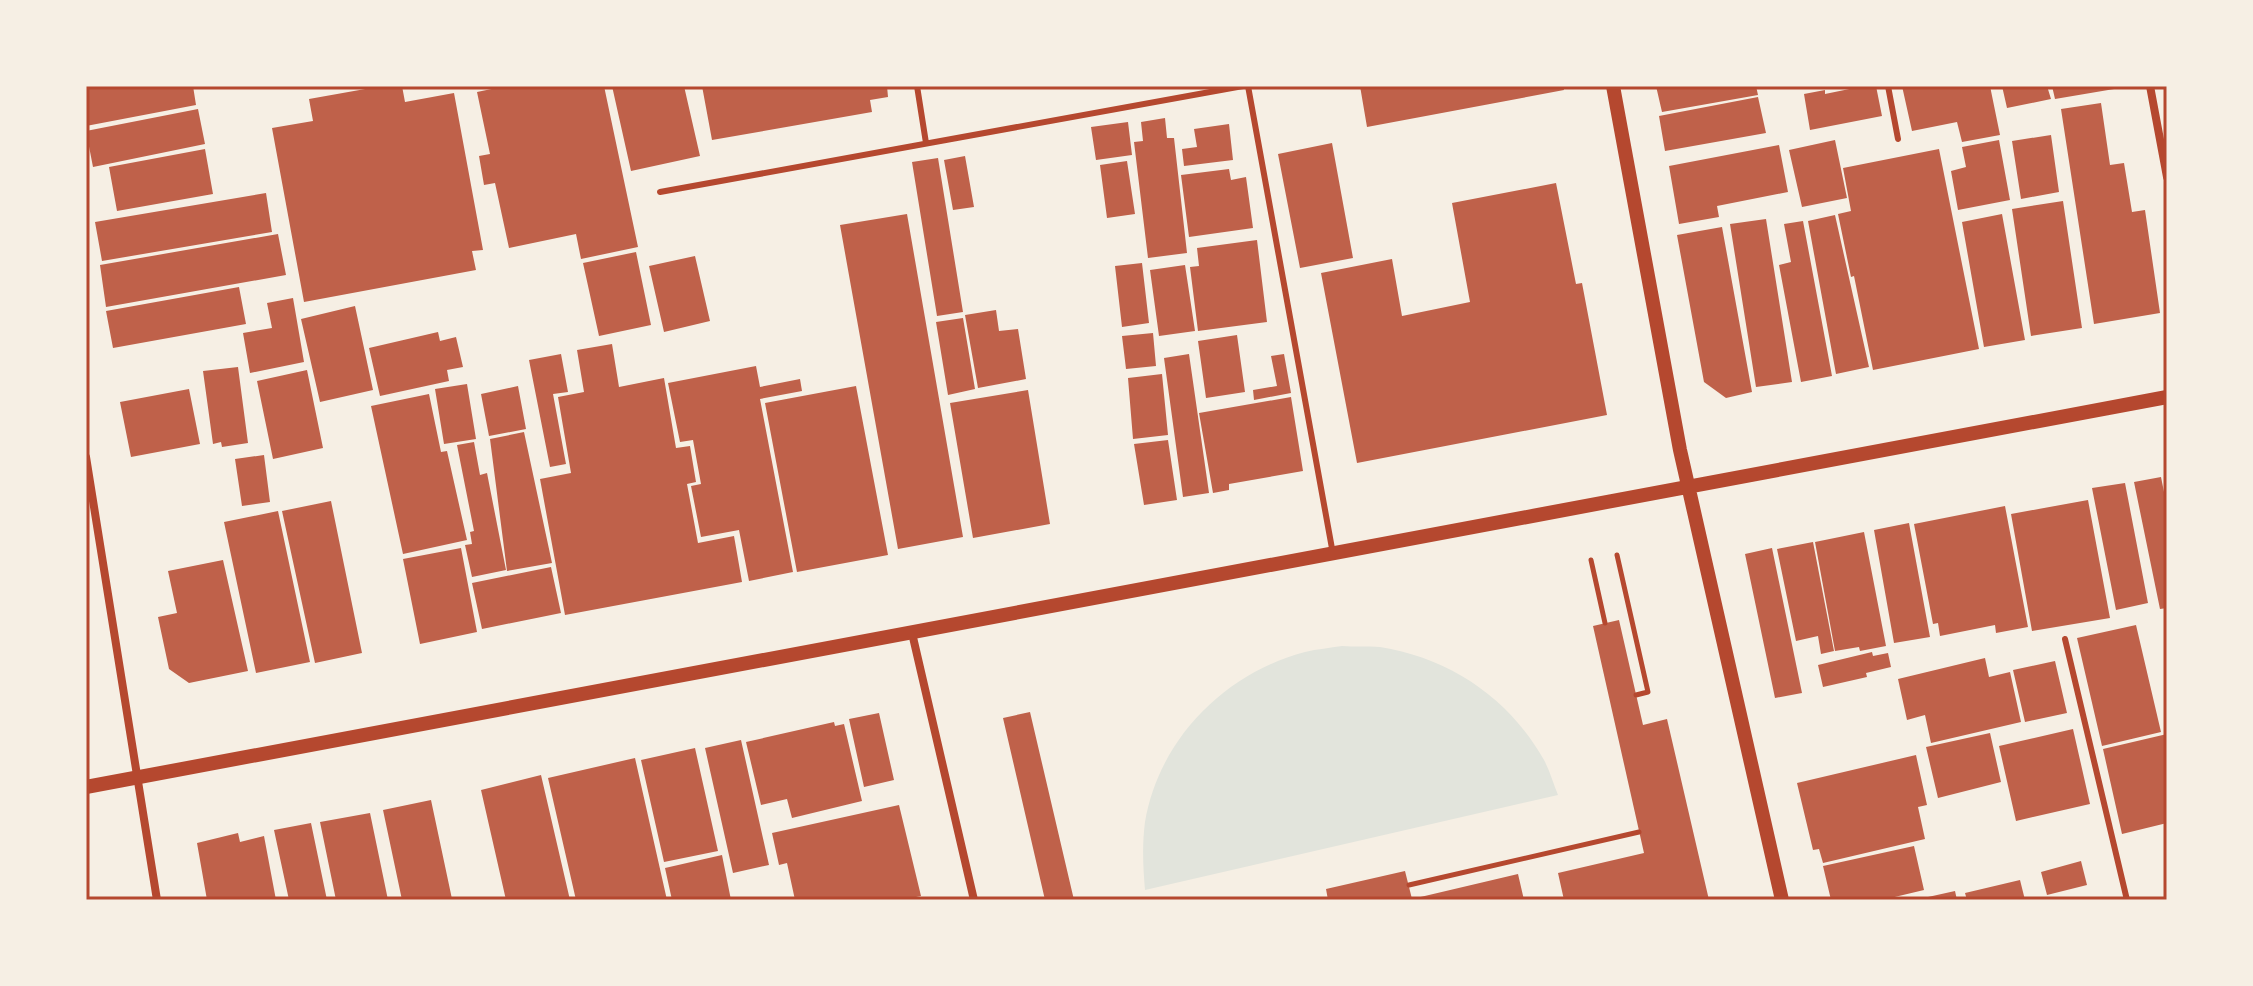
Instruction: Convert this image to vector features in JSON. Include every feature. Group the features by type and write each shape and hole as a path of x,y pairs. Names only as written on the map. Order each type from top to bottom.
{"street":[{"path":"1613,86 1687,487 1782,900"},
{"path":"2150,86 2167,177"},
{"path":"86,787 2167,397"},
{"path":"86,457 157,900"},
{"path":"912,633 974,900"}],"lane":[{"path":"917,86 926,143"},
{"path":"660,192 1246,86 1333,554"},
{"path":"1888,86 1898,139"},
{"path":"2065,639 2127,900"}],"path":[{"path":"1617,555 1648,692 1636,695"},
{"path":"1591,560 1605,623"},
{"path":"1409,885 1639,832"}],"shaded area":[{"path":"1342,646 1380,647 1406,652 1453,671 1475,684 1495,700 1530,738 1546,764 1558,795 1145,890 1145,822 1165,763 1181,737 1223,693 1248,676 1305,652"}],"building":[{"path":"86,86 193,86 196,105 86,126"},
{"path":"382,86 402,86 405,102 454,93 483,250 472,251 476,270 304,302 272,128 313,121 309,99"},
{"path":"506,86 604,86 638,247 581,259 576,234 509,248 495,183 484,185 479,156 490,154 477,92"},
{"path":"612,86 684,86 700,156 631,171"},
{"path":"702,86 887,86 888,97 870,100 872,112 712,140"},
{"path":"1360,86 1563,86 1564,90 1367,127"},
{"path":"1656,86 1756,86 1758,95 1662,112"},
{"path":"1876,86 1882,116 1810,130 1804,94 1825,90 1825,94"},
{"path":"1902,86 1990,86 2000,135 1962,142 1957,122 1912,131"},
{"path":"2002,86 2047,86 2051,99 2007,108"},
{"path":"2052,86 2119,86 2120,88 2055,99"},
{"path":"1758,97 1766,133 1665,151 1659,116"},
{"path":"2101,103 2110,165 2124,163 2132,212 2145,210 2160,313 2094,324 2061,109"},
{"path":"198,109 205,144 93,167 86,131"},
{"path":"1165,118 1167,138 1174,138 1187,253 1148,258 1134,142 1143,141 1141,122"},
{"path":"1128,122 1132,155 1096,160 1091,127"},
{"path":"1229,124 1233,160 1184,166 1182,149 1197,147 1194,129"},
{"path":"2051,135 2059,192 2021,199 2012,141"},
{"path":"1835,140 1847,198 1802,207 1789,150"},
{"path":"1999,140 2010,200 1958,210 1951,171 1966,167 1962,147"},
{"path":"1332,143 1353,258 1300,268 1278,154"},
{"path":"1779,145 1788,192 1717,206 1719,217 1679,224 1669,166"},
{"path":"205,149 213,194 117,211 109,167"},
{"path":"1939,149 1979,349 1873,370 1838,214 1851,211 1843,168"},
{"path":"965,156 974,207 953,210 944,160"},
{"path":"938,158 963,312 937,316 912,162"},
{"path":"1127,161 1135,214 1107,218 1100,165"},
{"path":"1229,169 1231,180 1246,177 1253,228 1189,237 1181,175"},
{"path":"1556,183 1576,284 1582,283 1607,415 1357,463 1321,273 1392,259 1402,316 1470,302 1452,203"},
{"path":"266,193 272,232 102,261 95,222"},
{"path":"2063,201 2082,328 2031,336 2012,209"},
{"path":"907,214 963,537 898,549 840,225"},
{"path":"2002,214 2025,340 1984,347 1962,222"},
{"path":"1835,215 1869,367 1836,374 1808,221"},
{"path":"1766,219 1792,382 1756,387 1730,224"},
{"path":"1803,221 1832,376 1801,382 1779,265 1791,262 1784,224"},
{"path":"1722,227 1752,392 1726,398 1704,382 1677,235"},
{"path":"278,234 286,275 106,307 100,265"},
{"path":"1257,240 1267,322 1198,331 1190,267 1199,266 1197,248"},
{"path":"636,252 651,325 599,336 583,263"},
{"path":"695,256 710,321 664,332 649,266"},
{"path":"1142,263 1149,323 1122,327 1115,266"},
{"path":"1185,265 1195,331 1159,336 1150,270"},
{"path":"239,287 246,324 113,348 106,311"},
{"path":"293,298 304,362 250,373 243,333 272,328 267,303"},
{"path":"355,306 373,390 320,402 301,319"},
{"path":"996,310 999,331 1018,329 1026,379 978,388 965,315"},
{"path":"963,318 975,389 948,395 936,322"},
{"path":"438,332 440,341 456,337 463,367 447,370 449,381 380,396 369,348"},
{"path":"1153,333 1156,366 1126,369 1122,336"},
{"path":"1237,335 1245,392 1206,398 1198,341"},
{"path":"612,344 619,387 664,378 676,448 690,446 696,482 687,484 698,543 734,536 742,582 565,615 540,479 571,473 558,397 584,392 577,350"},
{"path":"561,354 568,392 553,394 566,464 550,467 529,360"},
{"path":"1189,354 1209,493 1183,497 1164,358"},
{"path":"1284,354 1291,393 1254,400 1253,390 1277,386 1271,356"},
{"path":"756,366 760,387 800,379 802,391 760,399 793,572 749,581 739,530 701,537 691,486 701,484 693,440 680,442 668,383"},
{"path":"238,367 248,443 222,447 221,442 213,444 203,371"},
{"path":"307,370 323,448 273,459 257,381"},
{"path":"1162,374 1168,435 1133,439 1128,378"},
{"path":"467,384 476,439 444,444 435,389"},
{"path":"518,386 526,429 489,436 481,394"},
{"path":"856,386 888,555 797,572 765,403"},
{"path":"189,389 200,444 131,457 120,402"},
{"path":"1028,390 1050,524 973,538 950,403"},
{"path":"429,394 441,452 447,451 467,540 403,554 371,406"},
{"path":"1291,397 1303,471 1229,484 1229,490 1213,493 1199,413"},
{"path":"524,432 552,563 507,571 490,439"},
{"path":"1168,440 1177,500 1144,505 1134,444"},
{"path":"474,442 480,475 487,473 506,570 472,577 465,545 472,544 470,532 474,531 457,445"},
{"path":"264,455 270,502 242,506 235,459"},
{"path":"2161,477 2167,507 2167,608 2160,609 2134,482"},
{"path":"2125,483 2148,603 2116,610 2092,488"},
{"path":"2088,500 2110,618 2032,631 2011,514"},
{"path":"331,501 362,653 315,663 282,511"},
{"path":"2005,506 2028,627 1996,633 1995,625 1940,636 1938,623 1933,624 1914,524"},
{"path":"278,511 310,662 256,673 224,522"},
{"path":"1909,523 1930,637 1894,643 1874,530"},
{"path":"1864,532 1886,646 1860,651 1859,647 1835,651 1815,542"},
{"path":"1813,542 1834,651 1821,654 1818,636 1796,641 1777,549"},
{"path":"461,548 477,632 420,644 403,559"},
{"path":"1772,548 1802,693 1775,698 1745,554"},
{"path":"223,560 248,671 189,683 169,669 158,617 177,613 168,571"},
{"path":"551,567 561,613 482,629 472,583"},
{"path":"1619,620 1643,725 1667,719 1709,900 1564,900 1558,873 1644,853 1593,626"},
{"path":"2136,625 2161,732 2102,746 2077,638"},
{"path":"1872,652 1873,656 1888,653 1891,667 1866,673 1867,677 1823,687 1818,665"},
{"path":"1985,658 1989,677 2010,672 2021,722 1931,743 1925,715 1907,720 1898,679"},
{"path":"2055,661 2067,713 2025,722 2013,670"},
{"path":"1030,712 1074,900 1045,900 1003,718"},
{"path":"879,713 894,780 864,787 849,719"},
{"path":"834,722 835,726 844,724 862,801 792,818 787,799 761,805 746,742"},
{"path":"2073,729 2090,804 2016,821 1999,746"},
{"path":"1990,733 2001,782 1938,798 1926,747"},
{"path":"2167,734 2167,823 2122,834 2103,749"},
{"path":"741,740 769,865 733,873 705,748"},
{"path":"695,748 718,851 664,862 641,760"},
{"path":"1916,755 1927,805 1918,807 1925,839 1823,863 1819,849 1813,850 1797,783"},
{"path":"635,758 667,900 576,900 548,778"},
{"path":"541,775 570,900 506,900 481,790"},
{"path":"431,800 452,899 402,900 383,810"},
{"path":"899,805 921,896 901,900 795,900 787,863 779,865 772,833"},
{"path":"370,813 388,900 336,900 320,822"},
{"path":"311,823 327,900 289,900 274,830"},
{"path":"238,833 240,842 264,836 276,900 207,900 197,843"},
{"path":"1914,846 1924,890 1882,900 1831,900 1823,866"},
{"path":"722,855 731,900 672,900 665,868"},
{"path":"2081,861 2087,885 2047,895 2041,872"},
{"path":"1405,871 1412,899 1518,874 1524,900 1328,900 1326,889"},
{"path":"2020,880 2025,900 1967,900 1965,893"},
{"path":"1955,891 1957,900 1919,899"}]}
